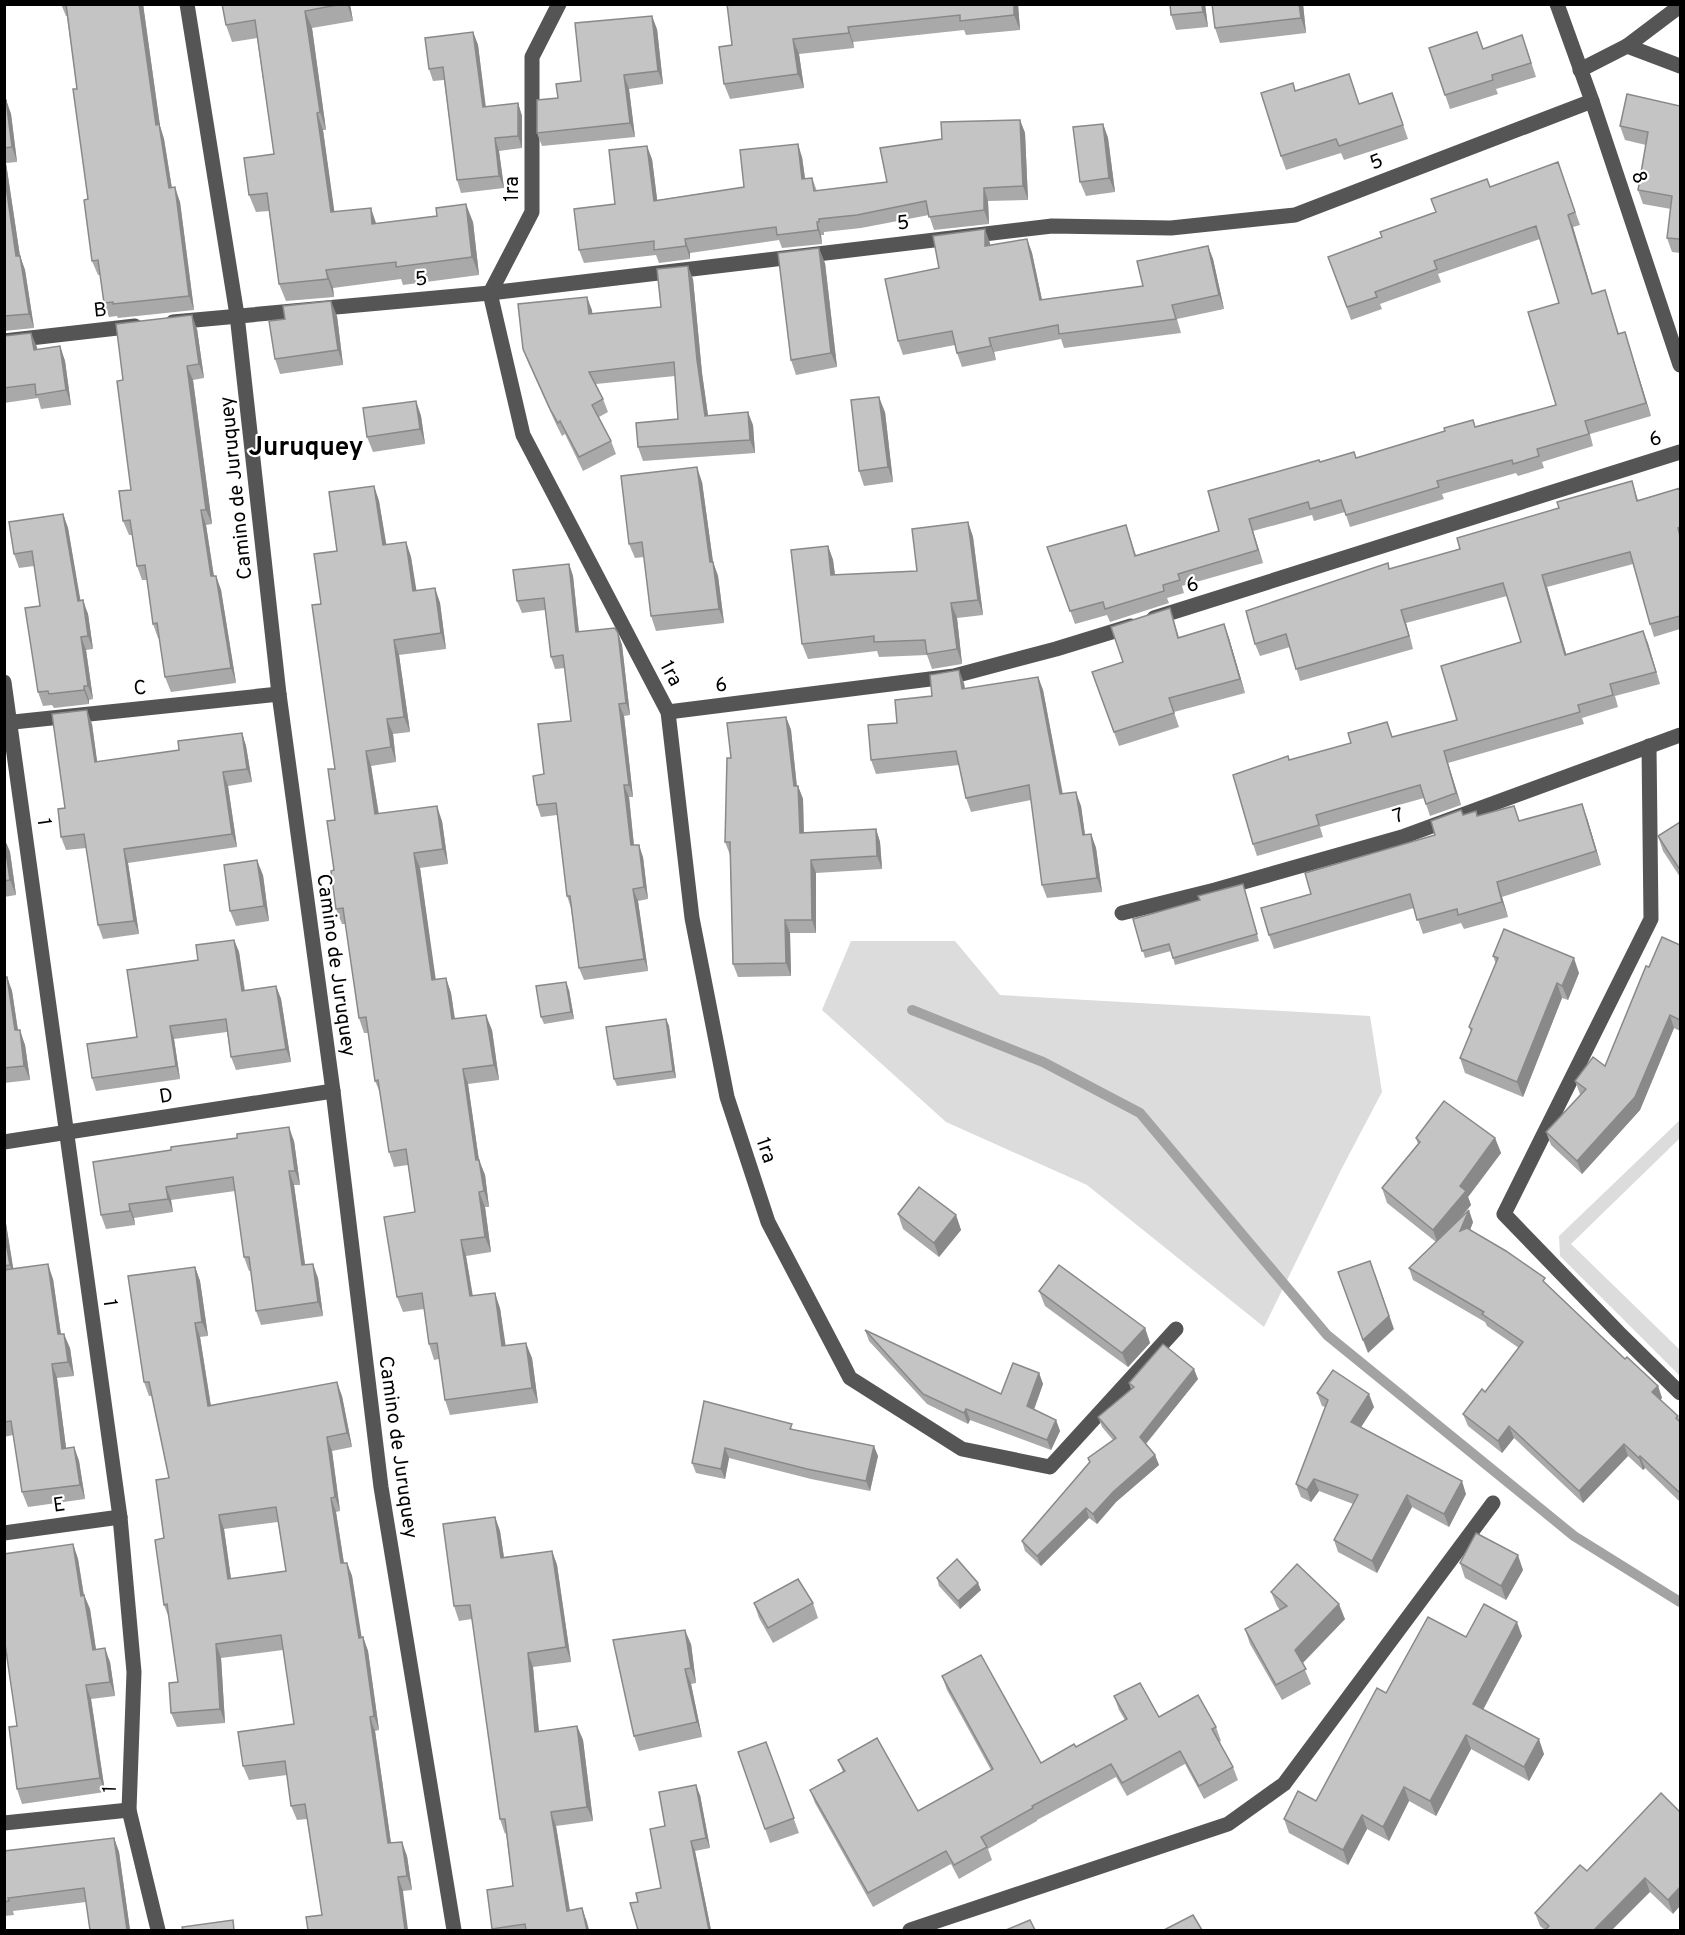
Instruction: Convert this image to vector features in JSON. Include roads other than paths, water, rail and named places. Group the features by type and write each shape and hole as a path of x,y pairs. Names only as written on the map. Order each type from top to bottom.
{"street":[{"name":"Camino de Juruquey","path":"187,4 237,315 279,694 333,1091 381,1487 454,1930"},
{"name":"1ra","path":"559,4 532,57 532,212 490,293 523,435 668,712 692,918 727,1097 768,1222 850,1378 962,1449 1050,1467 1176,1329"},
{"name":"8","path":"1557,4 1592,100 1680,365"},
{"path":"1580,70 1627,46 1680,6"},
{"path":"1627,46 1680,66"},
{"name":"5","path":"237,315 490,293 1052,226 1172,228 1295,215 1592,100"},
{"name":"B","path":"4,341 237,315"},
{"name":"6","path":"668,712 954,676 1056,649 1680,452"},
{"name":"1","path":"4,682 7,722 120,1517 134,1672 129,1810 158,1930"},
{"name":"C","path":"7,722 279,694"},
{"name":"7","path":"1122,913 1215,890 1402,837 1680,735"},
{"path":"1649,746 1651,919 1504,1214 1680,1393"},
{"name":"D","path":"4,1142 333,1091"},
{"path":"910,1930 1228,1824 1284,1784 1493,1503"},
{"name":"E","path":"4,1533 120,1517"},
{"path":"4,1823 129,1810"}],"waterway":[{"path":"912,1010 1043,1062 1140,1113 1327,1335 1574,1536 1680,1602"}],"district":[{"name":"Juruquey","path":"306,446"}]}
